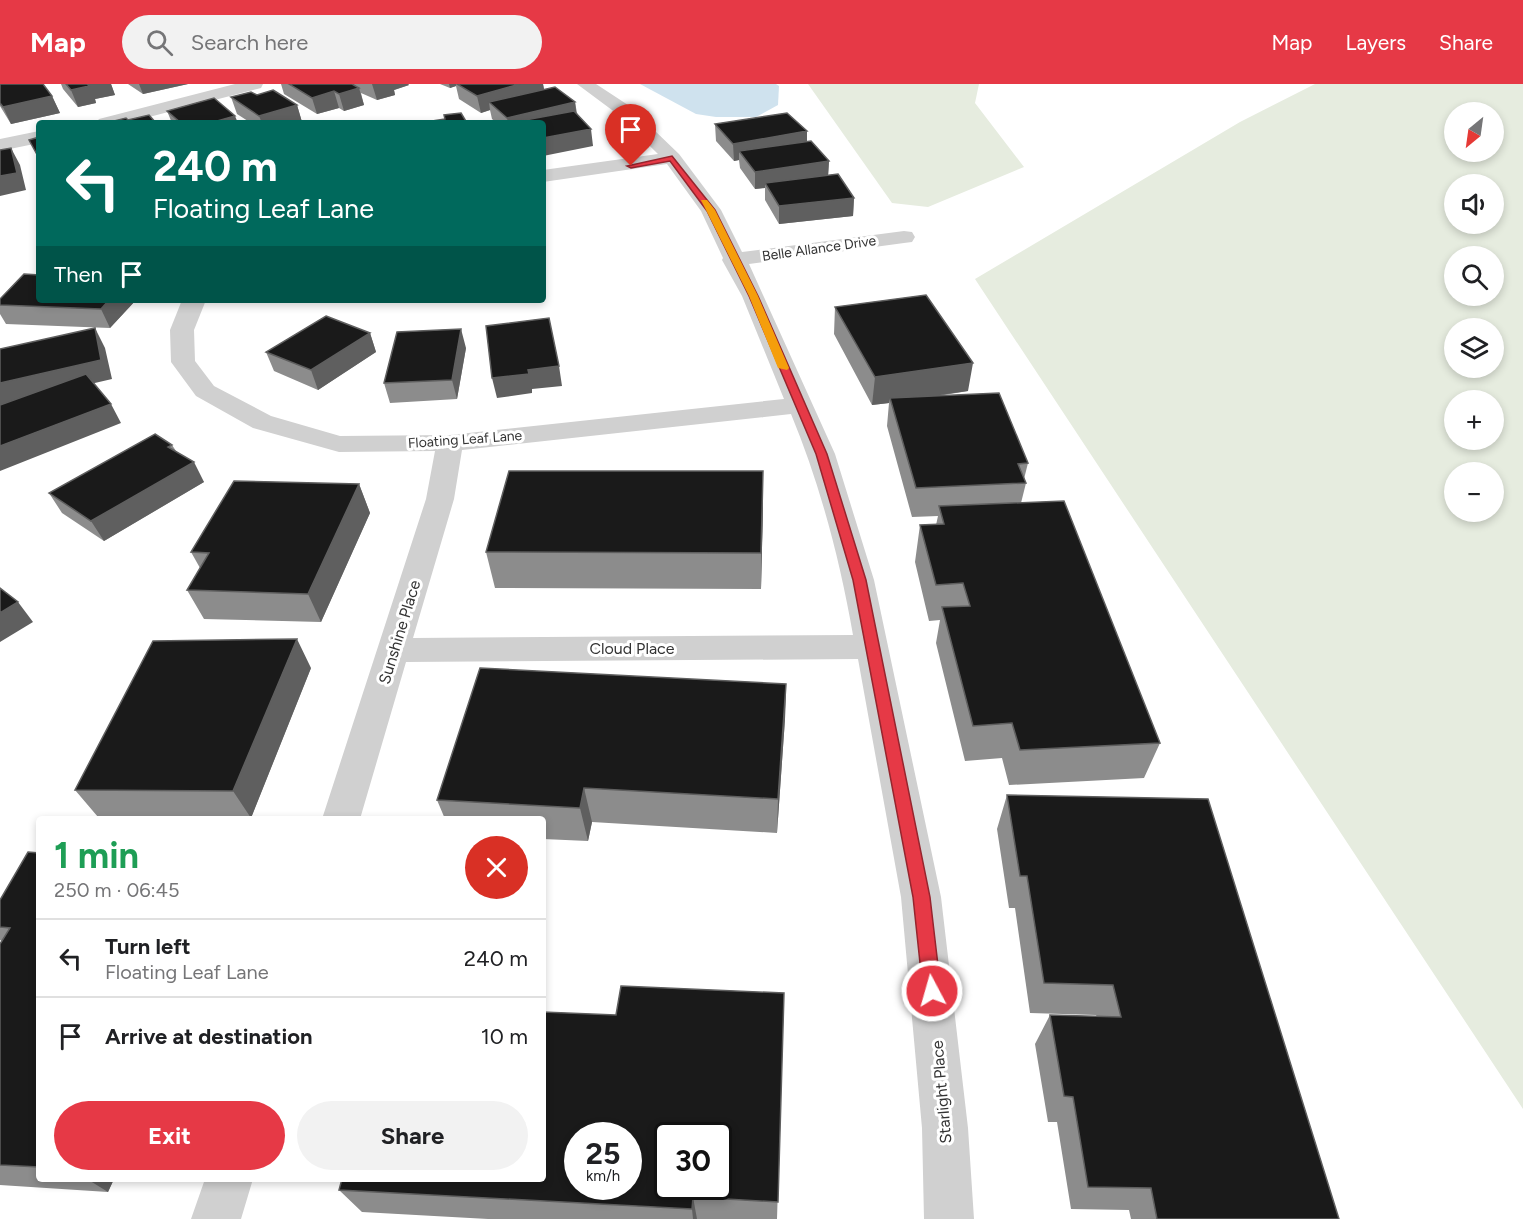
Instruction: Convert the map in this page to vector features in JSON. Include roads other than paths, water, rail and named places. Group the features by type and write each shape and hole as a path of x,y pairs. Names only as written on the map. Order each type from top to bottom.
{"street":[{"path":"117,120 255,84"},
{"name":"Starlight Place","path":"585,84 622,109 672,159 711,210 733,260 753,296 821,454 859,580 870,647 921,897 945,1128 949,1219"},
{"path":"0,145 36,138"},
{"path":"546,176 672,159"},
{"name":"Belle Allance Drive","path":"733,260 904,237"},
{"name":"Floating Leaf Lane","path":"193,303 182,330 183,362 205,391 262,422 339,444 450,443 799,405"},
{"name":"Sunshine Place","path":"341,816 440,499 450,443"},
{"name":"Cloud Place","path":"393,650 870,647"},
{"path":"216,1219 228,1182"}],"water":[{"path":"640,84 776,84 779,86 778,105 756,117 716,117 696,114"}]}
